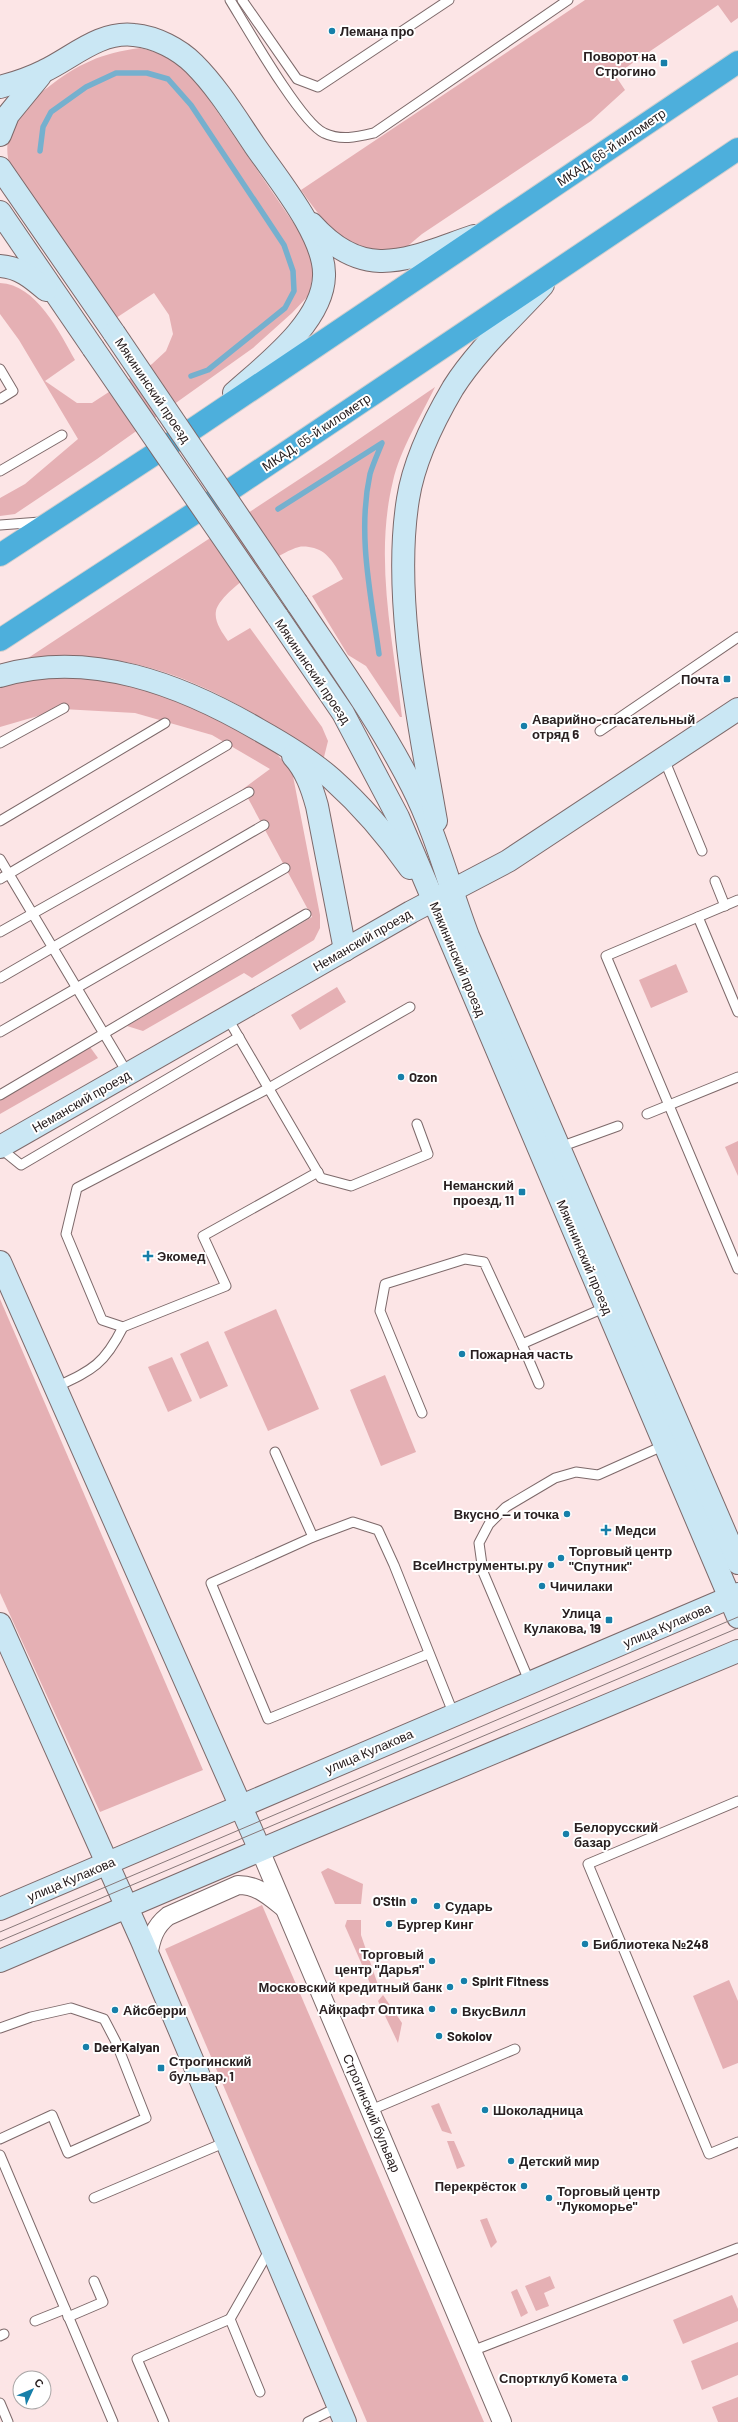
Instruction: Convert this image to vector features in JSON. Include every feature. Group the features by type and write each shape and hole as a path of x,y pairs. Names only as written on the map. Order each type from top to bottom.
{"highway":[{"name":"МКАД, 66-й километр","path":"484,232 738,62"},
{"name":"МКАД, 65-й километр","path":"0,640 236,486 738,149"},
{"path":"0,555 196,427 484,232"}],"main road":[{"path":"0,87 16,83 45,71 93,43 114,36 134,34 175,49 208,80 296,206 312,232 321,256 324,276 318,301 300,329 272,359 196,427"},
{"path":"0,135 8,115 45,71"},
{"path":"0,160 13,187"},
{"path":"0,168 13,187"},
{"name":"Мякининский проезд","path":"13,187 363,700 412,786 443,862 441,895 606,1307 735,1603"},
{"path":"296,206 336,246 357,258 382,263 409,258 484,232"},
{"path":"0,212 93,348"},
{"path":"0,266 9,266 28,274 48,292 93,348"},
{"path":"443,862 410,653 404,583 404,538 408,498 420,453 454,387 489,343 556,271"},
{"name":"Мякининский проезд","path":"93,348 343,713 441,895 468,936 738,1563"},
{"path":"0,676 16,671 58,668 96,669 133,675 171,687 223,709 281,743 330,778 355,800 396,849 441,895"},
{"name":"Неманский проезд","path":"0,1148 441,895 508,861 738,709"},
{"path":"281,743 300,764 312,788 345,950"},
{"path":"373,767 395,789 402,790 412,786 422,777 426,761"},
{"name":"Строгинский бульвар","path":"0,1262 260,1850"},
{"name":"улица Кулакова","path":"0,1909 530,1683 735,1603"},
{"path":"0,1624 148,1956 341,2414"},
{"path":"0,1961 126,1906 738,1651"}],"street":[{"name":"Строгинский бульвар","path":"260,1850 502,2422"},
{"path":"148,1956 152,1936 158,1924 168,1916 238,1885 250,1885 260,1889 286,1909"}],"lane":[{"path":"230,0 305,118 323,133 348,139 374,133 568,0"},
{"path":"242,0 296,79 318,87 450,0"},
{"path":"0,369 14,391 0,399"},
{"path":"0,471 62,435"},
{"path":"0,525 52,521"},
{"path":"600,731 738,637"},
{"path":"0,743 64,708"},
{"path":"0,821 165,723"},
{"path":"0,879 227,745"},
{"path":"664,759 702,851"},
{"path":"0,932 249,792"},
{"path":"0,978 264,825"},
{"path":"0,859 128,1074"},
{"path":"0,1032 285,868"},
{"path":"715,881 725,906"},
{"path":"738,900 606,956 738,1269"},
{"path":"0,1095 306,914"},
{"path":"698,917 738,1012"},
{"path":"318,1172 203,1236 226,1286 122,1327 102,1320 66,1234 77,1188 269,1088 410,1007"},
{"path":"227,1017 322,1178 351,1186 428,1154 417,1124"},
{"path":"0,1148 21,1165 239,1037"},
{"path":"647,1114 738,1076"},
{"path":"560,1147 618,1126"},
{"path":"422,1413 380,1311 385,1284 465,1259 484,1262 539,1384"},
{"path":"522,1344 606,1307"},
{"path":"56,1387 96,1367 112,1348 122,1327"},
{"path":"530,1683 483,1572 479,1543 490,1524 506,1507 555,1478 576,1472 598,1475 665,1445"},
{"path":"275,1452 313,1537"},
{"path":"428,1654 268,1719 211,1583 313,1537 353,1522 378,1530 394,1565 428,1654 454,1715"},
{"path":"738,1801 588,1864 709,2154 738,2142"},
{"path":"0,2028 31,2017 71,2008 104,2019 116,2042 146,2118 68,2153 52,2115 0,2139"},
{"path":"371,2110 515,2049"},
{"path":"94,2198 226,2142"},
{"path":"0,2155 113,2422"},
{"path":"164,2422 137,2359 230,2319 271,2248"},
{"path":"472,2351 738,2248"},
{"path":"35,2321 103,2302 94,2281"},
{"path":"230,2319 260,2392"},
{"path":"0,2402 8,2422"},
{"path":"308,2422 341,2414"}],"shaded area":[{"path":"585,0 738,0 738,18 731,23 718,5 615,75 625,90 591,121 422,234 403,250 362,248 340,236 325,222 301,190"},
{"path":"140,48 170,59 182,67 195,79 299,231 310,255 313,274 309,295 292,313 253,348 97,459 15,514 0,516 0,498 25,484 78,439 19,340 0,314 0,283 13,285 25,292 36,301 54,324 75,360 45,381 77,403 92,403 152,364 166,351 173,334 169,315 154,293 113,320 21,186 12,172 8,158 7,147 12,127 24,109 39,94 69,72 90,61 113,53"},
{"path":"435,387 411,433 396,469 388,510 385,540 387,599 402,717 400,717 366,666 348,655 312,596 343,579 328,556 319,550 309,547 301,547 290,550 252,573 239,583 220,603 216,611 216,619 228,641 250,628 322,727 328,741 323,761 272,725 245,709 188,681 158,670 128,662 88,657 25,660 327,461"},
{"path":"83,676 169,695 220,718 274,751 292,771 320,915 320,928 314,940 252,978 244,973 143,1031 127,1026 312,917 243,789 270,769 212,735 135,713 62,709 0,727 0,688 30,678"},
{"path":"676,964 688,992 651,1008 639,980"},
{"path":"337,987 346,1002 300,1030 291,1015"},
{"path":"90,1047 98,1058 0,1114 0,1100"},
{"path":"738,1141 738,1176 725,1147"},
{"path":"0,1299 203,1770 100,1812 0,1593"},
{"path":"276,1309 319,1409 268,1431 224,1332"},
{"path":"208,1341 228,1386 200,1399 180,1354"},
{"path":"172,1357 192,1401 168,1412 148,1367"},
{"path":"385,1375 416,1452 381,1466 350,1390"},
{"path":"328,1868 363,1884 361,1904 335,1904 321,1872"},
{"path":"262,1905 484,2422 367,2422 165,1949"},
{"path":"347,1920 361,1920 361,1935 379,1988 373,1990 345,1926"},
{"path":"729,1980 738,2001 738,2063 723,2069 693,1996"},
{"path":"383,1995 402,2023 398,2043 378,2001"},
{"path":"439,2103 452,2134 442,2131 431,2106"},
{"path":"447,2141 454,2141 465,2166 457,2169"},
{"path":"487,2218 497,2242 491,2248 480,2220"},
{"path":"550,2276 555,2288 544,2293 549,2306 536,2311 525,2286"},
{"path":"517,2289 528,2313 521,2317 511,2292"},
{"path":"732,2295 738,2309 738,2321 683,2344 673,2320"},
{"path":"738,2342 738,2375 702,2390 691,2361"},
{"path":"738,2397 738,2422 718,2422 712,2407"}],"waterway":[{"path":"40,151 43,127 51,112 86,87 116,73 147,73 168,79 191,105 284,245 293,271 294,291 285,308 208,370 191,376"},
{"path":"278,509 382,443 370,474 366,497 365,519 365,542 369,587 379,654"}],"tram line":[{"path":"0,1932 738,1617"},
{"path":"0,1941 738,1628"}],"place":[{"name":"Лемана про","path":"332,31"},
{"name":"Поворот на Строгино","path":"664,63"},
{"name":"Почта","path":"727,679"},
{"name":"Аварийно-спасательный отряд 6","path":"524,726"},
{"name":"Ozon","path":"401,1077"},
{"name":"Неманский проезд, 11","path":"522,1192"},
{"name":"Экомед","path":"148,1256"},
{"name":"Пожарная часть","path":"462,1354"},
{"name":"Вкусно — и точка","path":"567,1514"},
{"name":"Медси","path":"606,1530"},
{"name":"Торговый центр \"Спутник\"","path":"561,1558"},
{"name":"ВсеИнструменты.ру","path":"551,1565"},
{"name":"Чичилаки","path":"542,1586"},
{"name":"Улица Кулакова, 19","path":"609,1620"},
{"name":"Белорусский базар","path":"566,1834"},
{"name":"O'Stin","path":"414,1901"},
{"name":"Сударь","path":"437,1906"},
{"name":"Бургер Кинг","path":"389,1924"},
{"name":"Библиотека №248","path":"585,1944"},
{"name":"Торговый центр \"Дарья\"","path":"432,1961"},
{"name":"Spirit Fitness","path":"464,1981"},
{"name":"Московский кредитный банк","path":"450,1987"},
{"name":"Айкрафт Оптика","path":"432,2009"},
{"name":"Айсберри","path":"115,2010"},
{"name":"ВкусВилл","path":"454,2011"},
{"name":"Sokolov","path":"439,2036"},
{"name":"DeerKalyan","path":"86,2047"},
{"name":"Строгинский бульвар, 1","path":"161,2068"},
{"name":"Шоколадница","path":"485,2110"},
{"name":"Детский мир","path":"511,2161"},
{"name":"Перекрёсток","path":"524,2186"},
{"name":"Торговый центр \"Лукоморье\"","path":"549,2198"},
{"name":"Спортклуб Комета","path":"625,2378"}]}
